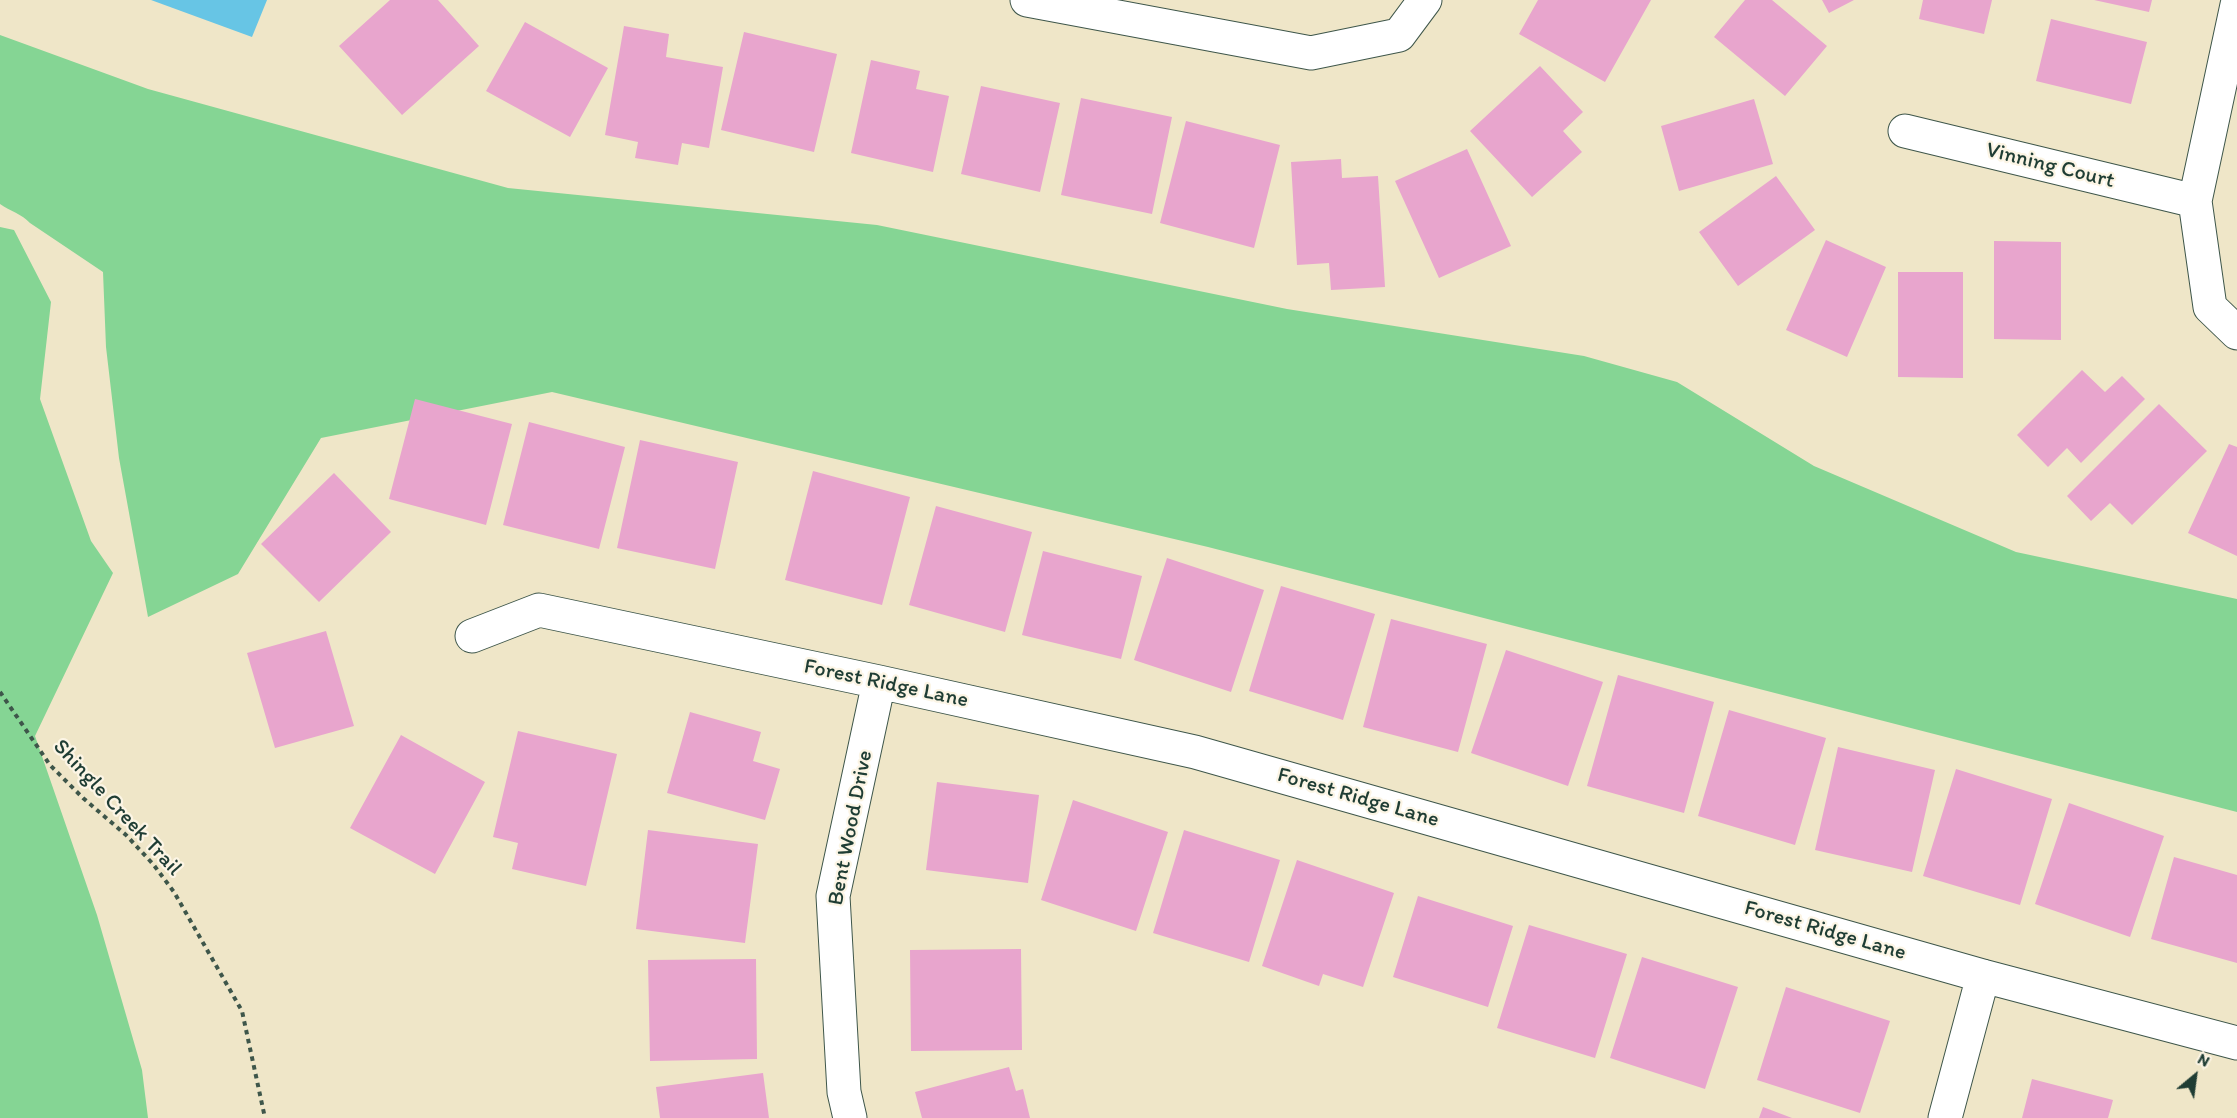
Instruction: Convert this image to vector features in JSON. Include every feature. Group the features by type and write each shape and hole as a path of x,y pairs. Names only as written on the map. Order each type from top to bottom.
{"street":[{"path":"1027,0 1311,52 1399,35 1425,0"},
{"path":"2237,5 2195,201 2210,307 2237,333"},
{"name":"Vinning Court","path":"1905,131 2195,201"},
{"name":"Forest Ridge Lane","path":"472,636 539,610 1195,752 1983,976 2237,1043"},
{"name":"Bent Wood Drive","path":"850,1118 844,1092 833,896 879,682"},
{"path":"1944,1118 1983,976"}],"path":[{"name":"Shingle Creek Trail","path":"0,692 50,765 83,798 126,835 153,864 174,892 242,1011 266,1118"}],"green space":[{"path":"0,35 148,89 508,188 877,225 1287,309 1584,356 1677,382 1814,466 2016,552 2237,599 2237,812 1208,547 552,392 321,438 238,574 148,617 119,458 106,347 103,272 23,217 0,204"},
{"path":"0,227 14,230 51,302 40,399 91,541 113,573 35,736 97,915 142,1070 148,1118 0,1118"}],"water":[{"path":"151,0 267,0 252,37"}],"building":[{"path":"390,0 438,0 479,46 402,115 339,46"},
{"path":"1538,0 1651,0 1605,82 1519,34"},
{"path":"1745,0 1772,0 1827,46 1785,96 1714,37"},
{"path":"1822,0 1854,0 1829,13"},
{"path":"1923,0 1992,0 1984,34 1919,19"},
{"path":"2094,0 2152,0 2149,12"},
{"path":"2051,19 2147,42 2131,104 2036,81"},
{"path":"525,22 608,68 570,137 486,91"},
{"path":"624,26 669,34 666,57 723,67 709,148 682,143 678,165 635,158 638,142 605,135"},
{"path":"744,32 837,54 814,152 721,130"},
{"path":"871,60 920,71 916,89 949,96 933,172 851,153"},
{"path":"1540,66 1583,112 1563,131 1582,152 1532,197 1470,131"},
{"path":"981,86 1060,103 1040,192 961,174"},
{"path":"1081,98 1172,117 1152,214 1061,195"},
{"path":"1754,99 1773,164 1679,191 1661,126"},
{"path":"1186,121 1280,145 1254,248 1160,223"},
{"path":"1467,149 1511,246 1439,278 1395,181"},
{"path":"1341,159 1342,178 1378,176 1385,287 1331,290 1329,263 1297,265 1291,162"},
{"path":"1776,176 1815,230 1738,286 1699,232"},
{"path":"1826,240 1886,267 1847,357 1786,330"},
{"path":"1994,241 2061,242 2061,340 1994,339"},
{"path":"1898,272 1963,272 1963,378 1898,377"},
{"path":"2082,370 2105,392 2122,376 2145,399 2081,463 2067,448 2048,467 2017,435"},
{"path":"415,399 512,424 486,525 389,499"},
{"path":"2159,404 2207,451 2132,525 2110,503 2091,521 2067,496"},
{"path":"529,422 625,447 599,549 503,525"},
{"path":"640,440 738,462 715,569 617,548"},
{"path":"2229,444 2237,447 2237,556 2188,533"},
{"path":"813,471 910,497 882,605 785,580"},
{"path":"334,473 391,532 319,602 261,544"},
{"path":"936,506 1032,532 1005,632 909,605"},
{"path":"1043,551 1142,576 1121,659 1022,635"},
{"path":"1167,558 1264,590 1231,692 1134,660"},
{"path":"1281,586 1375,614 1343,720 1249,691"},
{"path":"1391,619 1487,644 1458,752 1363,727"},
{"path":"326,631 354,726 275,748 247,653"},
{"path":"1506,650 1603,682 1568,786 1471,753"},
{"path":"1618,675 1714,702 1684,813 1587,786"},
{"path":"1729,710 1826,738 1795,845 1698,816"},
{"path":"690,712 761,732 753,761 780,769 765,820 667,793"},
{"path":"518,731 617,754 586,886 512,869 518,843 493,837"},
{"path":"401,735 485,782 435,874 350,828"},
{"path":"1838,747 1935,770 1912,872 1815,850"},
{"path":"1956,769 2052,799 2020,905 1923,876"},
{"path":"937,782 1039,795 1028,883 926,870"},
{"path":"1073,800 1168,832 1136,931 1041,900"},
{"path":"2069,803 2164,836 2130,937 2035,904"},
{"path":"648,830 758,844 745,943 636,929"},
{"path":"1184,830 1280,860 1249,962 1153,933"},
{"path":"2174,857 2237,875 2237,963 2151,939"},
{"path":"1297,860 1394,893 1363,987 1323,974 1319,986 1262,966"},
{"path":"1418,896 1513,926 1488,1007 1393,977"},
{"path":"1529,925 1627,954 1595,1058 1497,1028"},
{"path":"1021,949 1022,1050 911,1051 910,950"},
{"path":"1642,957 1738,987 1705,1089 1610,1058"},
{"path":"756,959 757,1059 650,1061 648,960"},
{"path":"1786,987 1890,1021 1860,1113 1757,1080"},
{"path":"1009,1067 1016,1091 1023,1089 1030,1118 922,1118 915,1092"},
{"path":"763,1073 769,1118 660,1118 656,1087"},
{"path":"2032,1079 2113,1100 2108,1118 2022,1118"},
{"path":"1763,1107 1792,1118 1759,1118"}]}
